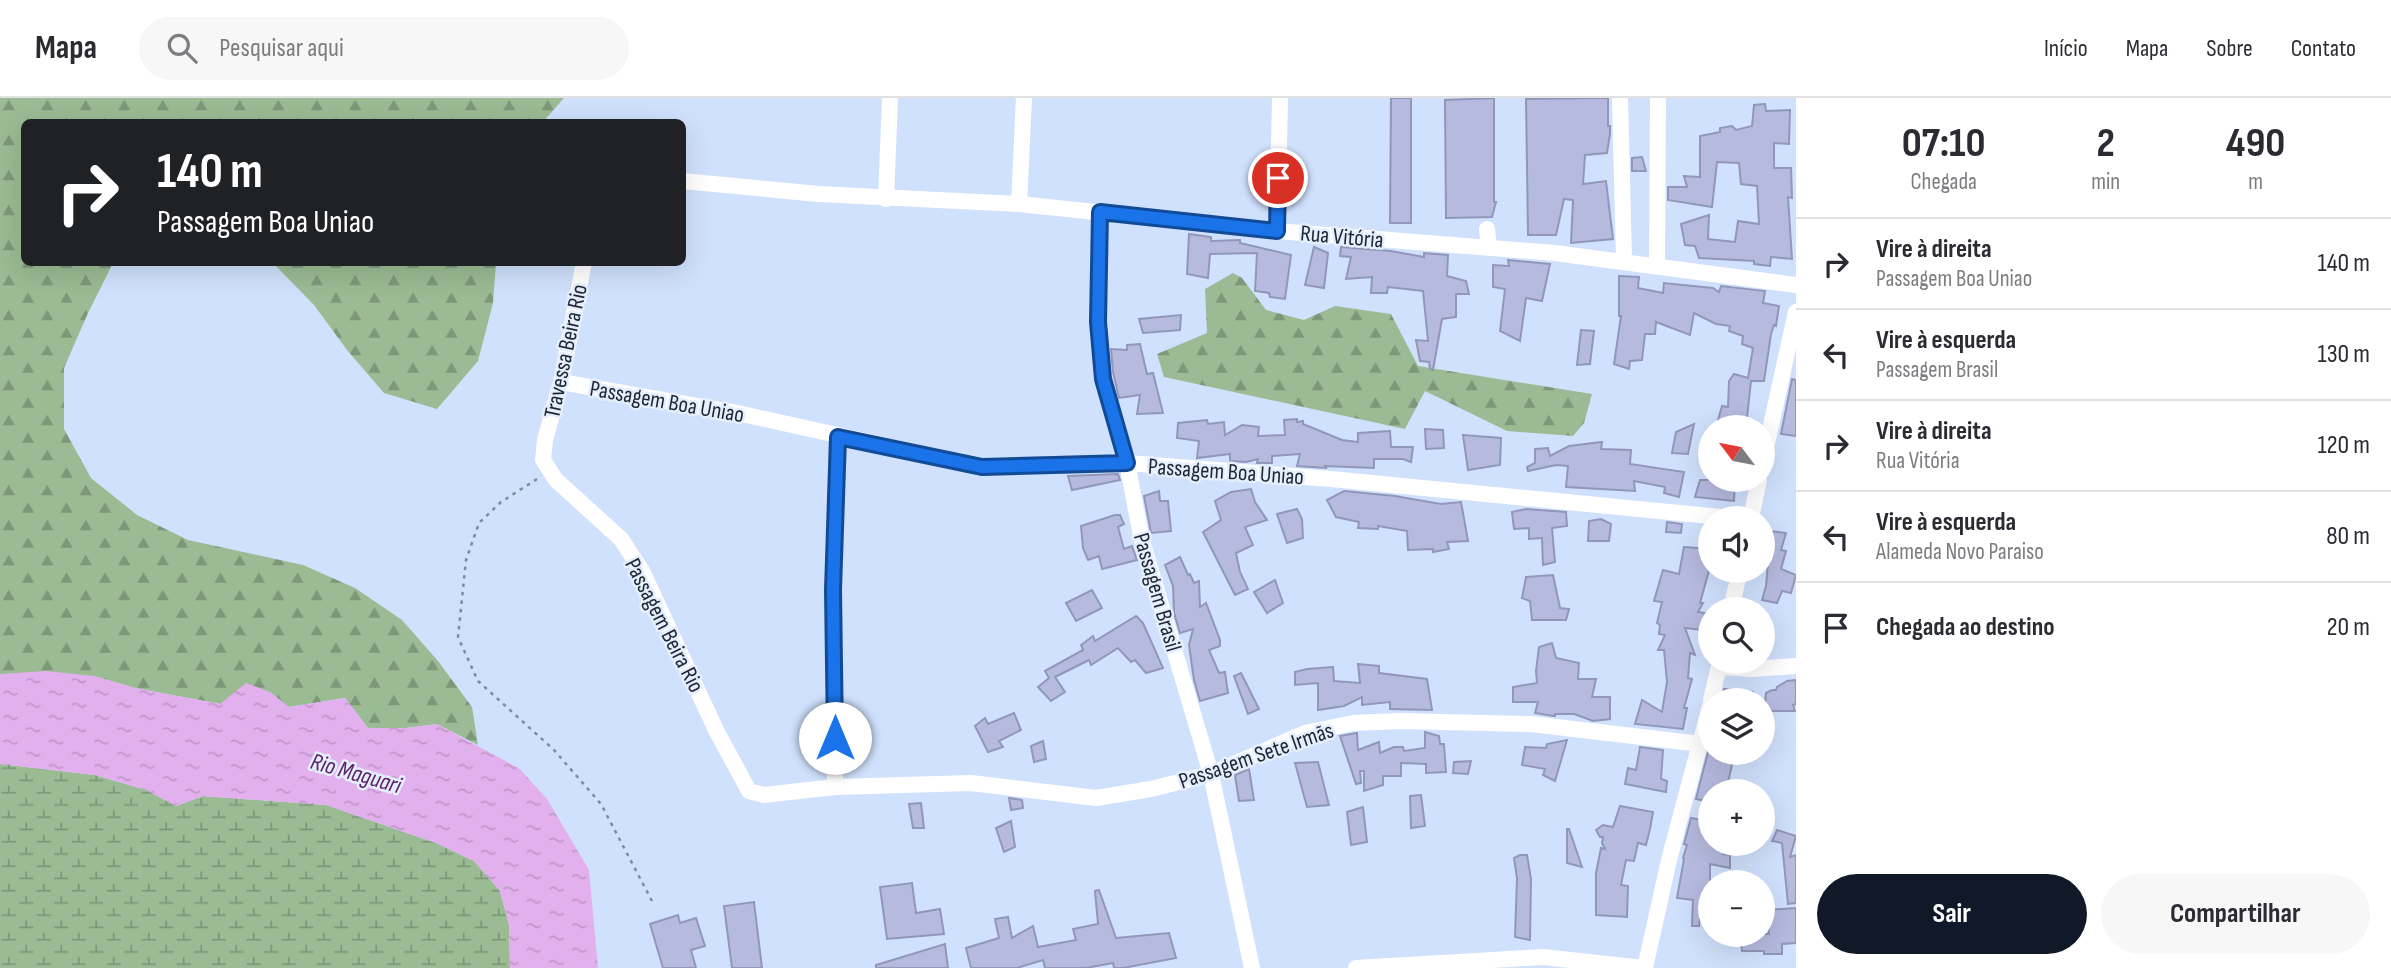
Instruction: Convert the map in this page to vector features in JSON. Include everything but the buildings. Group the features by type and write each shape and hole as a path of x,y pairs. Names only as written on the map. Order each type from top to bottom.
{"street":[{"path":"886,199 890,98"},
{"path":"1019,204 1024,98"},
{"path":"1277,231 1280,98"},
{"path":"1620,98 1624,261"},
{"path":"1657,265 1658,98"},
{"name":"Rua Vitória","path":"686,181 886,199 1019,204 1277,231 1624,261 1796,285"},
{"name":"Passagem Brasil","path":"1100,212 1098,322 1103,379 1127,463 1142,541 1211,774 1252,968"},
{"path":"1487,229 1489,248"},
{"name":"Travessa Beira Rio","path":"548,471 543,460 545,440 561,382 583,266"},
{"path":"1773,415 1796,312"},
{"name":"Passagem Boa Uniao","path":"561,382 741,414 982,467 1127,463 1331,479 1698,515"},
{"path":"835,787 833,590 838,437"},
{"name":"Passagem Beira Rio","path":"548,471 621,539 642,571 717,732 749,791"},
{"path":"1775,667 1796,666"},
{"name":"Passagem Sete Irmãs","path":"749,791 764,794 835,787 998,785 1096,798 1151,789 1211,774 1305,733 1353,723 1531,724 1698,744"},
{"path":"1356,968 1543,957 1645,968 1669,860 1698,755"}],"path":[{"path":"548,471 500,502 479,523 466,560 458,637 478,681 554,750 601,804 652,901"}],"green space":[{"path":"0,98 564,98 546,119 21,119 21,266 112,266 64,368 64,429 91,478 137,515 188,540 303,565 355,588 402,620 438,661 472,707 478,745 437,724 406,728 368,728 345,698 288,707 270,692 220,704 135,688 94,676 0,674"},
{"path":"276,266 496,266 493,303 478,361 437,409 384,393 347,350 314,305"},
{"path":"1233,273 1242,278 1266,310 1304,320 1335,306 1391,314 1418,366 1592,394 1584,423 1573,436 1507,431 1425,391 1405,429 1164,377 1157,354 1207,333 1205,289"},
{"path":"0,764 95,775 146,790 176,806 203,796 326,805 436,843 474,861 500,891 509,925 510,968 0,968"}],"water":[{"name":"Rio Maguari","path":"46,671 94,676 135,688 220,704 246,683 270,692 289,707 345,698 368,728 406,728 437,724 520,769 547,799 589,870 598,968 510,968 509,925 500,891 474,861 436,843 326,805 203,796 176,806 146,790 95,775 0,764 0,674"}],"route":[{"path":"835,738 833,590 838,437 982,467 1127,463 1103,379 1098,322 1100,212 1277,231 1278,178"}]}
